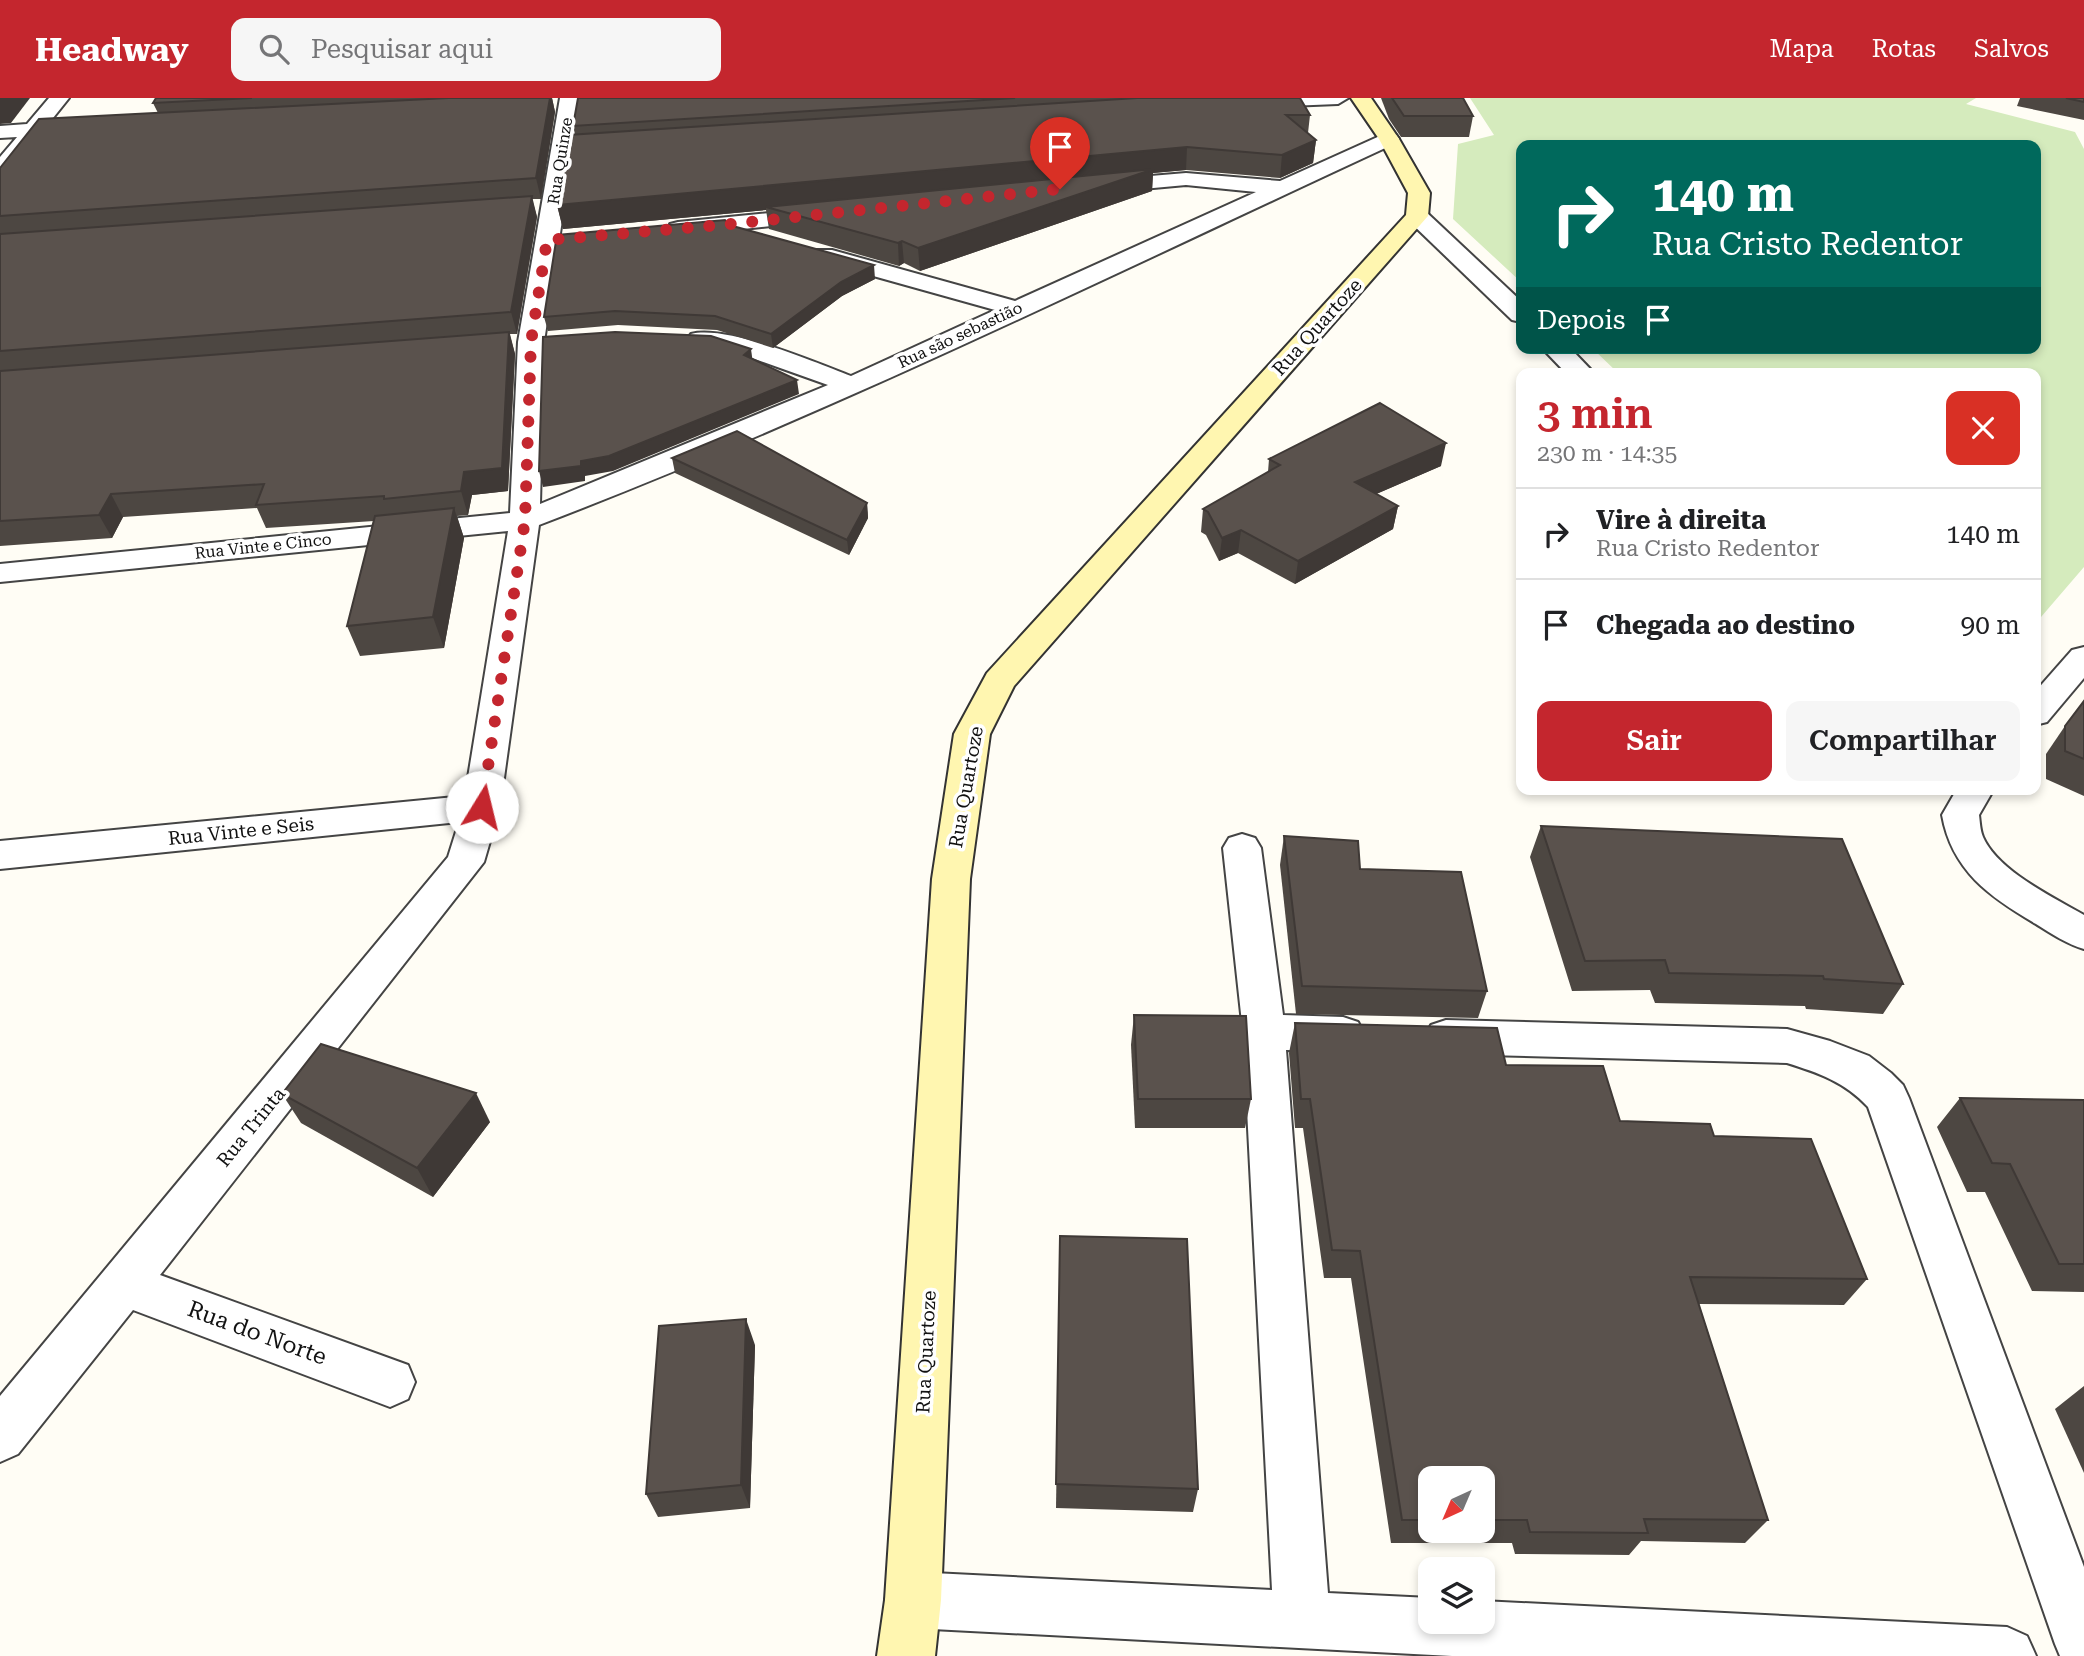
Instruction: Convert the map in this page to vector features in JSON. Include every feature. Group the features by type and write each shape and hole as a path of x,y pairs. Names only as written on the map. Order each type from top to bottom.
{"street":[{"path":"0,171 59,98"},
{"path":"1227,105 1338,98"},
{"path":"1362,98 1419,193 1417,216 1516,310"},
{"name":"Rua Quinze","path":"482,807 525,520 530,342 561,149 565,102"},
{"path":"0,132 103,126"},
{"name":"Rua são sebastião","path":"525,520 609,488 852,385 1389,139"},
{"path":"561,149 589,147"},
{"path":"1073,188 1186,179 1285,188"},
{"path":"524,209 552,207"},
{"path":"654,231 842,212"},
{"name":"Rua Quartoze","path":"906,1656 913,1600 951,879 972,734 999,681 1417,216"},
{"path":"721,225 775,241"},
{"path":"547,240 574,238"},
{"path":"802,248 1017,309"},
{"path":"678,337 717,341 852,385"},
{"path":"1561,354 1576,368"},
{"name":"Rua Vinte e Cinco","path":"0,573 525,520"},
{"path":"2041,707 2084,657"},
{"path":"1972,795 1960,815 1965,840 1994,877 2084,933"},
{"name":"Rua Vinte e Seis","path":"0,855 482,807"},
{"name":"Rua Trinta","path":"0,1436 465,862 482,807"},
{"path":"1242,848 1264,1032 1302,1619"},
{"path":"1264,1032 1787,1046 1838,1060 1870,1077 1887,1098 2084,1644"},
{"name":"Rua do Norte","path":"124,1284 390,1382"},
{"path":"913,1600 2007,1656"}],"green space":[{"path":"1470,98 1976,98 1966,104 2075,132 2084,149 2084,567 2041,617 2041,368 1613,368 1598,354 2041,354 2041,140 1516,140 1516,277 1453,219 1458,144 1494,135"}],"building":[{"path":"156,98 252,98 153,103"},
{"path":"448,98 550,98 536,178 0,216 0,168 39,119"},
{"path":"578,98 1015,98 573,126"},
{"path":"1137,98 1300,98 1310,115 1286,115 1316,140 1282,155 1187,147 557,205 568,135"},
{"path":"1392,98 1463,98 1473,116 1404,116"},
{"path":"2066,98 2084,98 2084,102"},
{"path":"1154,169 918,248 902,241 898,243 766,207"},
{"path":"532,196 511,312 0,351 0,234"},
{"path":"725,220 729,225 874,265 841,282 771,334 715,316 615,311 544,317 557,235"},
{"path":"509,332 502,468 464,472 461,491 384,499 384,496 256,505 264,484 111,494 99,515 0,521 0,371"},
{"path":"615,332 711,336 751,349 744,355 797,380 609,456 581,461 581,466 539,471 543,337"},
{"path":"1380,403 1446,443 1355,482 1398,506 1298,561 1241,530 1222,538 1208,512 1203,509 1280,465 1269,459"},
{"path":"737,431 867,503 847,540 672,458"},
{"path":"454,508 433,617 347,626 375,516"},
{"path":"2084,701 2084,759 2065,751 2065,726"},
{"path":"1541,826 1842,839 1903,984 1824,979 1823,976 1669,973 1665,960 1585,961"},
{"path":"1284,836 1358,841 1360,869 1461,872 1487,991 1302,986"},
{"path":"1134,1015 1246,1016 1251,1099 1138,1099"},
{"path":"1295,1023 1497,1028 1506,1065 1603,1066 1620,1121 1710,1124 1714,1136 1811,1139 1867,1279 1690,1277 1768,1520 1644,1519 1648,1533 1530,1532 1527,1520 1495,1520 1495,1466 1418,1466 1418,1520 1402,1520 1360,1251 1332,1250 1310,1099 1301,1099"},
{"path":"321,1044 476,1093 417,1168 282,1094"},
{"path":"1960,1098 2084,1100 2084,1264 2059,1264 2010,1164 1992,1163"},
{"path":"1060,1236 1187,1239 1198,1489 1056,1484"},
{"path":"746,1319 741,1485 646,1494 659,1326"}],"route":[{"path":"482,807 525,520 531,342 547,240 721,225 1060,189"}]}
